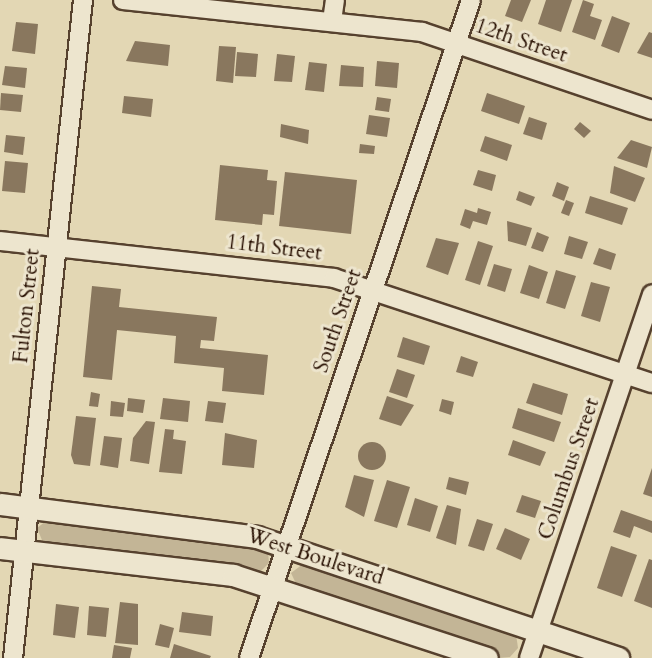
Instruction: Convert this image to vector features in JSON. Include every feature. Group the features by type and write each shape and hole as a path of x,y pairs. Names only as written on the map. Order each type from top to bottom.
{"street":[{"name":"Fulton Street","path":"13,658 83,0"},
{"name":"12th Street","path":"122,0 408,29 457,43 652,110"},
{"path":"332,21 335,0"},
{"name":"South Street","path":"249,658 471,0"},
{"name":"11th Street","path":"0,241 313,274 374,289 652,383"},
{"name":"Columbus Street","path":"529,658 652,294"},
{"name":"West Boulevard","path":"0,504 228,531 285,545 618,658"},
{"name":"West Boulevard","path":"0,548 208,571 273,585 487,658"}],"shaded area":[{"path":"50,518 232,538 268,551 269,563 258,574 44,545 37,528"},
{"path":"307,561 516,634 518,648 510,657 499,658 299,590 291,573"}],"building":[{"path":"511,0 531,0 522,22 505,16"},
{"path":"546,0 572,0 561,32 538,24"},
{"path":"583,0 594,4 590,16 602,20 595,40 572,32"},
{"path":"612,16 630,23 619,53 601,46"},
{"path":"16,22 38,24 35,54 12,51"},
{"path":"649,32 652,33 652,58 637,53"},
{"path":"135,41 170,45 168,66 126,61"},
{"path":"219,46 236,47 233,83 216,81"},
{"path":"237,52 258,54 256,77 235,76"},
{"path":"277,54 295,56 292,82 274,81"},
{"path":"377,61 399,63 397,88 375,86"},
{"path":"309,62 327,64 324,92 305,90"},
{"path":"341,65 364,67 363,87 339,86"},
{"path":"5,66 27,68 25,88 2,85"},
{"path":"1,93 23,95 21,112 0,110"},
{"path":"487,93 525,106 519,124 481,111"},
{"path":"124,96 153,99 151,117 122,113"},
{"path":"377,97 391,99 389,112 375,110"},
{"path":"369,115 390,118 387,137 366,134"},
{"path":"529,117 547,123 542,140 523,134"},
{"path":"580,122 591,131 584,138 574,129"},
{"path":"281,124 309,130 308,144 280,137"},
{"path":"6,135 25,137 23,155 4,152"},
{"path":"485,136 512,145 507,161 480,151"},
{"path":"631,140 652,147 647,168 617,158"},
{"path":"360,144 375,146 374,154 359,153"},
{"path":"5,161 28,163 25,193 2,191"},
{"path":"220,165 268,170 267,180 277,181 274,215 263,214 262,225 215,220"},
{"path":"614,166 645,178 635,202 610,193"},
{"path":"478,170 496,175 492,191 473,185"},
{"path":"285,172 357,180 351,234 279,226"},
{"path":"557,182 569,187 564,201 552,196"},
{"path":"519,191 535,197 531,206 516,200"},
{"path":"590,196 628,208 622,225 585,213"},
{"path":"566,200 574,203 569,216 561,213"},
{"path":"478,208 491,212 487,225 473,221 470,229 460,225 465,209 477,213"},
{"path":"507,221 532,228 526,246 508,241"},
{"path":"537,232 549,237 543,252 531,248"},
{"path":"569,236 588,242 582,259 564,254"},
{"path":"436,238 459,243 448,275 426,267"},
{"path":"478,241 493,246 480,285 465,280"},
{"path":"599,248 616,254 611,270 593,264"},
{"path":"494,264 512,269 505,292 487,286"},
{"path":"529,265 548,272 539,299 520,293"},
{"path":"556,270 576,276 565,309 546,303"},
{"path":"591,282 610,287 600,322 581,316"},
{"path":"92,286 121,289 119,307 217,317 214,341 201,340 200,348 268,355 264,395 222,391 224,368 174,363 176,336 117,330 112,380 83,377"},
{"path":"403,337 430,346 424,365 397,357"},
{"path":"461,356 478,362 473,377 456,372"},
{"path":"397,369 415,375 407,398 389,392"},
{"path":"533,383 568,394 562,415 526,403"},
{"path":"91,392 100,394 98,407 89,406"},
{"path":"387,396 414,405 401,426 379,419"},
{"path":"128,398 145,400 143,413 127,411"},
{"path":"163,398 190,401 188,422 160,419"},
{"path":"442,399 454,402 451,415 439,411"},
{"path":"111,401 125,403 123,417 110,416"},
{"path":"208,401 226,403 223,423 205,421"},
{"path":"518,408 561,422 554,442 512,428"},
{"path":"76,416 96,418 90,466 74,464 71,455"},
{"path":"146,421 155,422 149,464 130,461 133,438"},
{"path":"165,429 174,430 173,439 186,441 182,474 159,472"},
{"path":"225,433 257,440 254,468 222,465"},
{"path":"104,436 122,438 118,468 100,465"},
{"path":"513,440 546,452 540,466 508,455"},
{"path":"372,442 382,446 386,456 382,466 372,470 362,466 358,456 362,446"},
{"path":"652,468 652,497 643,494"},
{"path":"354,475 374,480 364,517 345,507"},
{"path":"449,477 469,482 466,495 446,489"},
{"path":"387,480 410,487 397,528 374,521"},
{"path":"522,495 541,501 535,518 516,512"},
{"path":"415,498 438,506 430,532 407,525"},
{"path":"447,505 461,509 456,545 436,538"},
{"path":"621,510 652,521 652,533 634,526 630,538 613,532"},
{"path":"477,519 493,524 484,551 468,546"},
{"path":"505,528 530,539 521,560 496,549"},
{"path":"611,546 637,555 622,597 597,588"},
{"path":"649,559 652,560 652,608 634,601"},
{"path":"120,602 138,604 138,645 115,643"},
{"path":"56,604 79,607 75,638 53,635"},
{"path":"89,606 109,608 106,637 87,635"},
{"path":"182,612 213,616 211,636 179,632"},
{"path":"160,624 174,628 169,648 155,645"},
{"path":"174,644 211,656 170,658"},
{"path":"114,645 132,648 130,658 112,658"}]}
